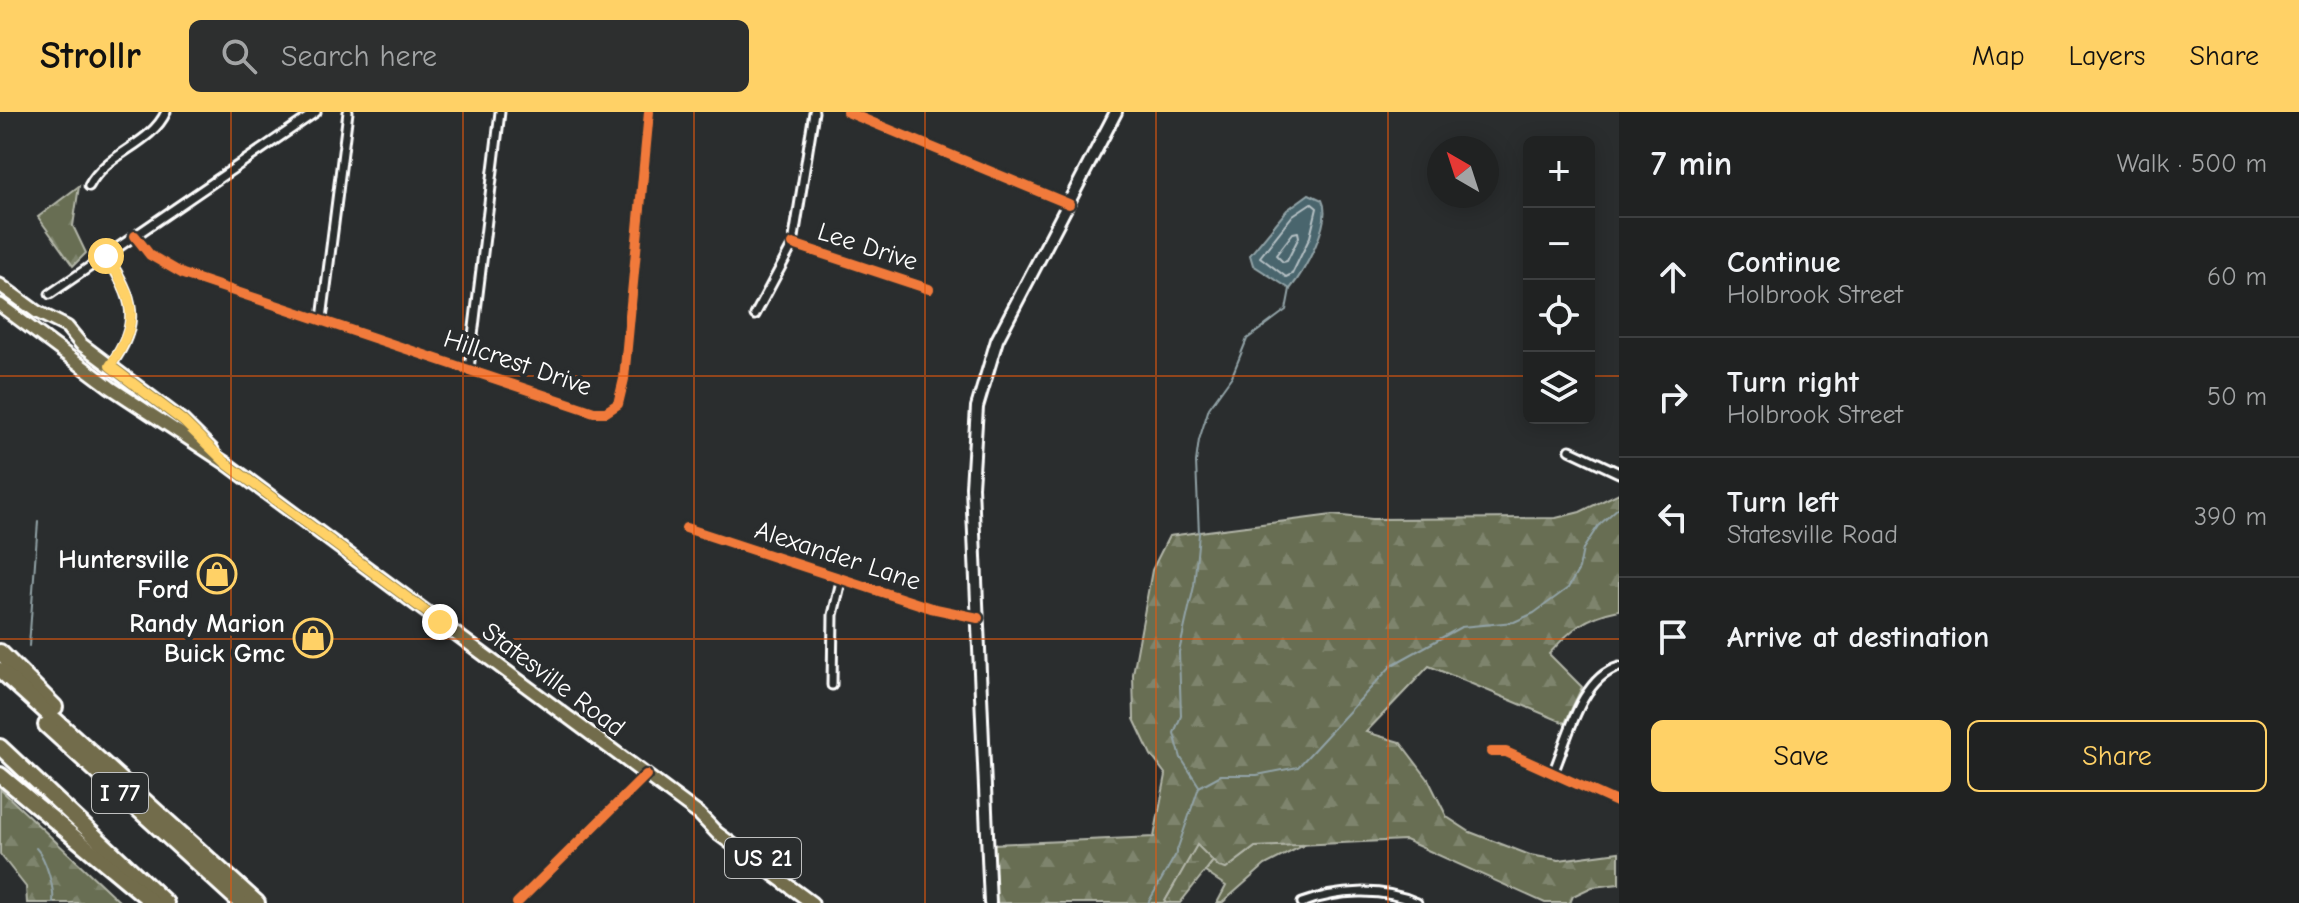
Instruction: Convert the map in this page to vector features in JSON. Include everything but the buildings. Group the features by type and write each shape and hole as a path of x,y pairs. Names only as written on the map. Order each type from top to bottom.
{"highway":[{"path":"0,652 120,771 135,791"},
{"name":"I 77","path":"0,670 257,903"},
{"name":"I 77","path":"0,682 241,903"},
{"name":"I 77","path":"0,747 156,902"},
{"name":"I 77","path":"0,759 156,902"},
{"path":"0,775 156,902"}],"main road":[{"path":"990,903 972,460 979,394 997,340 1116,112"},
{"name":"Statesville Road","path":"0,285 37,312 67,327 81,344 183,421 227,464"},
{"name":"Statesville Road","path":"0,305 185,439 227,464 700,815 722,827 824,903"},
{"path":"45,340 54,337 72,351 77,351 81,344"},
{"name":"Statesville Road","path":"700,815 717,833 812,903"}],"street":[{"path":"89,186 105,163 155,128 166,112"},
{"path":"50,294 316,112"},
{"path":"322,319 348,112"},
{"path":"469,369 500,112"},
{"name":"Hillcrest Drive","path":"135,236 165,267 594,412 606,412 618,404 631,312 649,112"},
{"path":"755,315 793,244 814,112"},
{"path":"847,112 1069,204"},
{"name":"Lee Drive","path":"793,244 929,289"},
{"path":"106,256 126,288 132,316 124,347 110,366"},
{"path":"1570,450 1619,473"},
{"name":"Alexander Lane","path":"686,528 841,581 955,615 978,618"},
{"path":"832,685 833,615 841,581"},
{"path":"1553,773 1592,685 1605,671 1619,667"},
{"path":"1491,752 1506,752 1619,803"},
{"path":"517,903 646,775"},
{"path":"1302,903 1326,895 1360,898 1393,894 1417,903"}],"green space":[{"path":"79,186 73,226 86,253 73,266 38,217"},
{"path":"1619,493 1619,610 1580,625 1549,654 1582,687 1565,723 1429,666 1366,732 1400,742 1428,779 1447,817 1470,832 1530,855 1559,860 1619,852 1619,884 1592,887 1573,896 1570,903 1545,903 1405,840 1255,847 1226,869 1219,867 1197,846 1164,903 996,903 993,844 1154,837 1166,775 1151,755 1134,719 1133,674 1152,570 1169,536 1332,515 1372,519 1556,518 1580,512"},
{"path":"0,789 121,903 27,903 26,887 0,854"},
{"path":"1306,844 1265,865 1222,903 1217,903 1226,886 1205,872 1213,861 1226,869 1255,847"},
{"path":"1197,845 1213,861 1180,903 1164,903"}],"water":[{"path":"1309,194 1322,200 1324,220 1309,259 1290,289 1253,265 1250,255 1287,210"}],"waterway":[{"path":"1199,786 1181,758 1174,733 1181,716 1179,652 1194,586 1199,534 1196,462 1199,440 1209,408 1232,376 1247,339 1286,310 1290,289"},
{"path":"1148,903 1175,856 1199,787 1221,775 1257,775 1298,767 1392,665 1461,627 1514,622 1534,613 1568,588 1579,569 1583,549 1598,526 1619,507"},
{"path":"29,646 38,521"},
{"path":"36,848 49,874 53,903"}],"cycle path":[{"path":"135,236 150,255 183,274 594,412 606,412 618,404 624,379 649,112"},
{"path":"847,112 1069,204"},
{"path":"793,244 929,289"},
{"path":"686,528 931,608 978,618"},
{"path":"1491,752 1506,752 1619,803"},
{"path":"517,903 646,775"}],"place":[{"name":"Huntersville Ford","path":"217,574"},
{"name":"Randy Marion Buick Gmc","path":"313,638"}],"route":[{"path":"106,256 126,288 132,316 124,347 110,366 183,421 227,464 440,622"}]}
